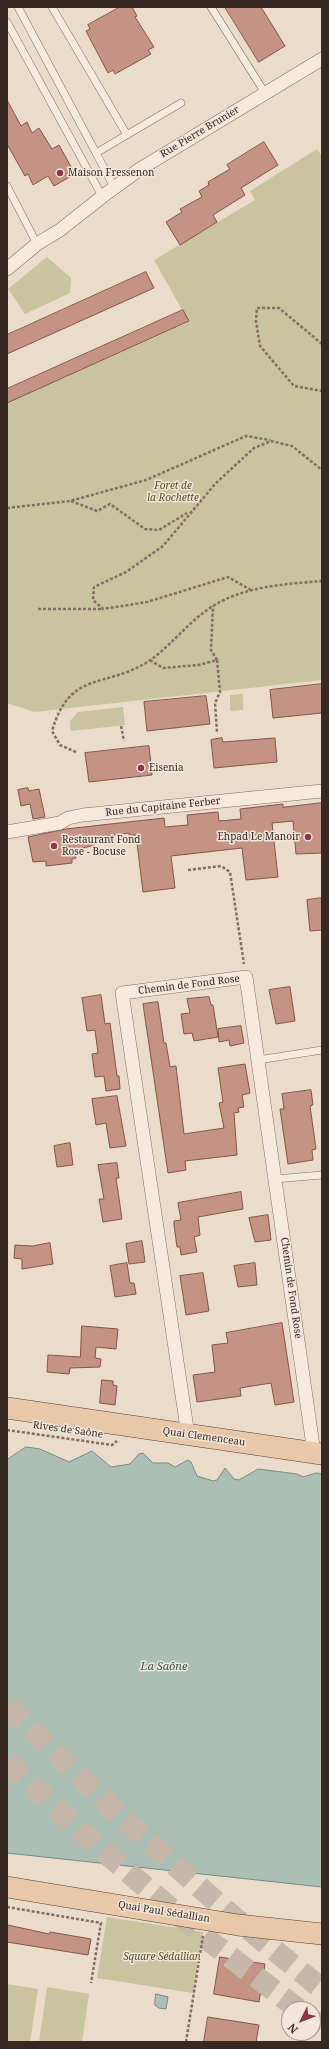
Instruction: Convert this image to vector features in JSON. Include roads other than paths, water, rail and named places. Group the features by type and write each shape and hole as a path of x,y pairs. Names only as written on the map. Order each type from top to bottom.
{"main road":[{"name":"Quai Clemenceau","path":"11,1403 318,1447"},
{"name":"Quai Paul Sédallian","path":"7,1888 206,1918 238,1925 322,1934"}],"street":[{"name":"Rue Pierre Brunier","path":"7,269 37,244 60,230 102,196 140,169 322,59"},
{"name":"Rue du Capitaine Ferber","path":"7,832 60,823 68,818 83,815 322,791"},
{"name":"Chemin de Fond Rose","path":"187,1428 122,993 246,977 275,1179 318,1447"}],"lane":[{"path":"18,7 114,187"},
{"path":"52,7 127,135"},
{"path":"211,7 264,93"},
{"path":"7,22 102,196"},
{"path":"96,153 181,103"},
{"path":"7,186 37,244"},
{"path":"258,1060 322,1050"},
{"path":"275,1179 322,1175"}],"water":[{"name":"La Saône","path":"26,1447 40,1449 69,1462 92,1451 111,1467 130,1464 139,1454 143,1453 153,1463 168,1463 175,1467 188,1460 191,1462 197,1476 213,1481 217,1480 225,1468 234,1479 239,1480 258,1469 297,1474 303,1477 316,1473 322,1474 322,1887 7,1853 7,1460"},
{"path":"156,1994 168,1997 166,2009 159,2008 155,2005"}],"tunnel":[{"path":"7,1706 123,1819 230,1914 322,1989"},
{"path":"7,1761 83,1834 207,1939 288,2001"}],"place":[{"name":"Maison Fressenon","path":"60,173"},
{"name":"Eisenia","path":"141,768"},
{"name":"Ehpad Le Manoir","path":"308,837"},
{"name":"Restaurant Fond Rose - Bocuse","path":"54,846"}],"park label":[{"name":"Foret de la Rochette","path":"173,492"},
{"name":"Square Sédallian","path":"162,1957"}]}
